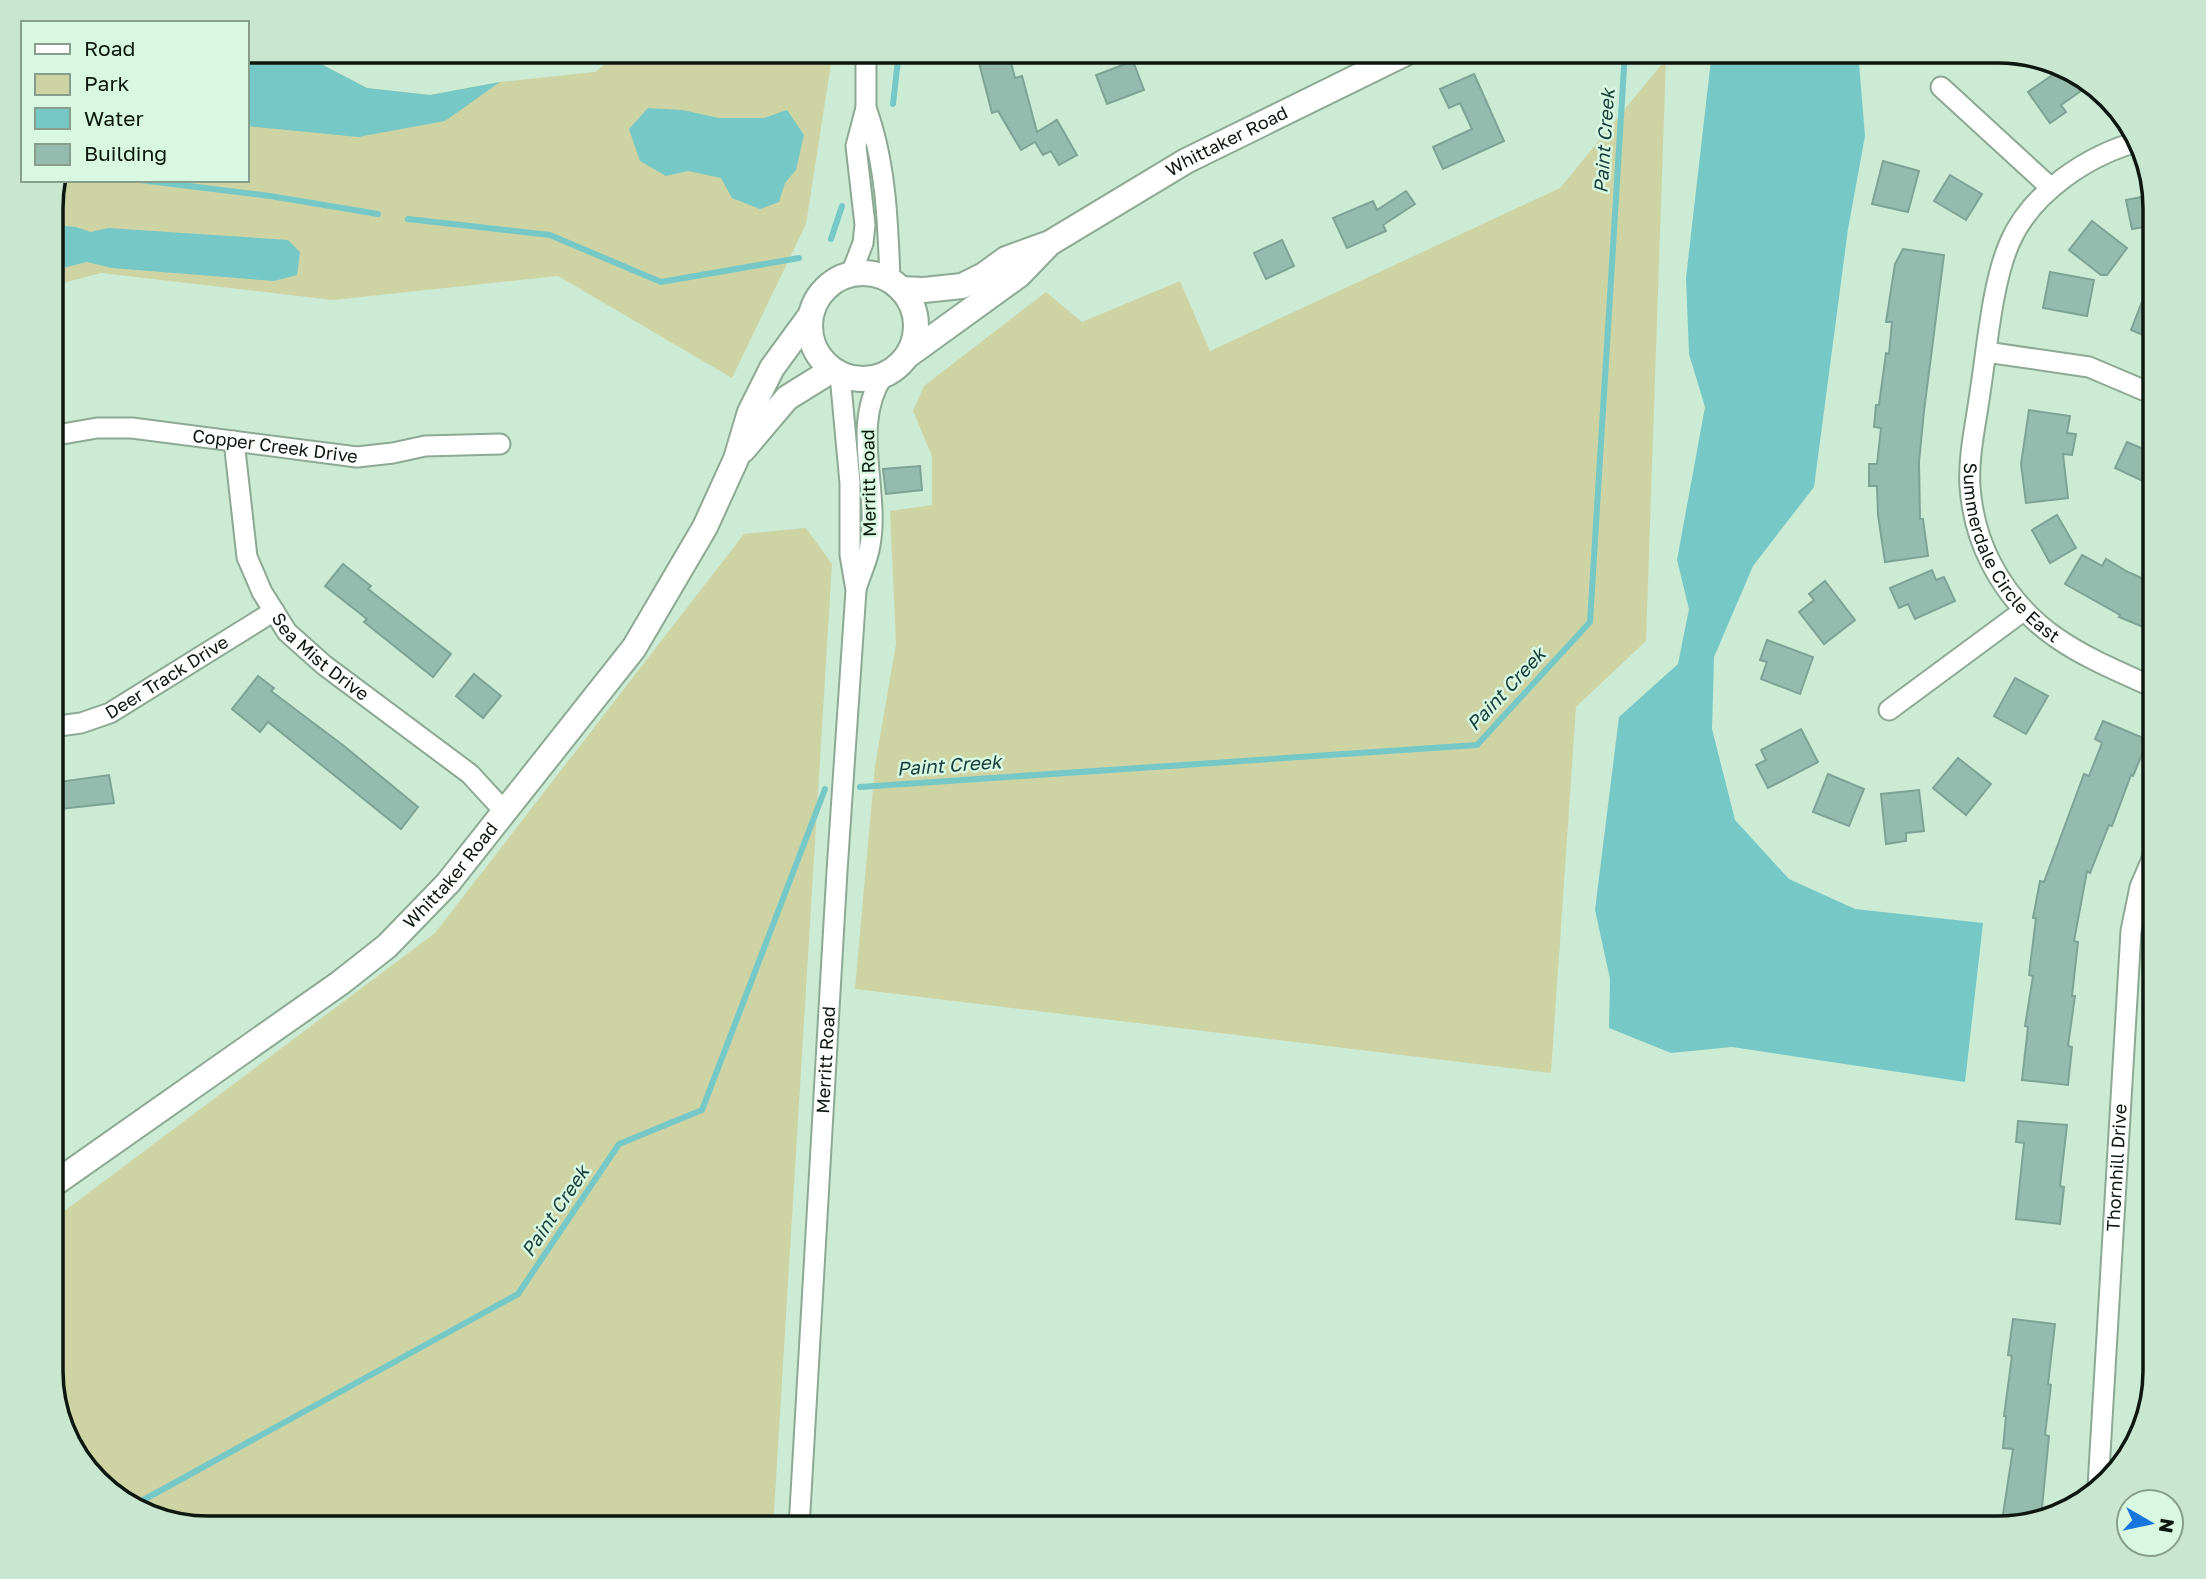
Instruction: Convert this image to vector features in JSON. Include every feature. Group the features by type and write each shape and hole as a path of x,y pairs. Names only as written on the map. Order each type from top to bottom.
{"main road":[{"name":"Whittaker Road","path":"896,285 940,290 962,286 984,275 1006,259 1050,243 1186,161 1386,63"},
{"name":"Whittaker Road","path":"907,356 1019,275 1050,243"},
{"path":"865,272 878,275 896,285 910,301 915,314 916,329 914,343 896,368 883,376 868,380 854,379 836,372 821,360 813,346 810,316 815,301 824,289 836,279 865,272"},
{"name":"Whittaker Road","path":"63,1178 340,984 387,946 448,883 634,648 705,527 736,459 750,412 772,368 810,316"},
{"name":"Whittaker Road","path":"736,459 787,398 836,372"}],"street":[{"path":"851,274 863,243 865,225 856,146 866,108 866,63"},
{"path":"1941,87 2051,188"},
{"path":"866,108 877,136 896,285"},
{"name":"Summerdale Circle East","path":"2128,145 2102,154 2051,188 2030,211 2010,241 1999,274 1970,464 1973,512 1981,542 1991,564 2023,611 2079,654 2143,683"},
{"path":"1986,352 2089,367 2143,390"},
{"name":"Merritt Road","path":"836,372 850,483 850,555 856,590"},
{"name":"Merritt Road","path":"800,1516 856,590 870,545 872,507 868,419 872,397 883,376"},
{"name":"Copper Creek Drive","path":"63,434 97,428 120,428 357,457 425,446 500,444"},
{"name":"Sea Mist Drive","path":"234,441 247,557 262,592 287,632 324,665 470,774 505,812"},
{"name":"Deer Track Drive","path":"63,725 81,723 110,713 274,611"},
{"path":"1889,710 2023,611"},
{"name":"Thornhill Drive","path":"2099,1474 2131,931 2143,880"}],"green space":[{"path":"248,63 319,63 367,88 430,95 500,82 595,72 607,63 831,63 806,224 732,378 558,276 333,300 101,273 63,283 63,199 66,182 248,182"},
{"path":"1663,63 1666,63 1646,641 1576,707 1551,1073 855,989 875,766 896,644 890,511 932,505 932,456 913,411 924,386 1046,292 1082,322 1180,281 1210,351 1560,188"},
{"path":"806,528 832,564 774,1516 208,1516 171,1511 136,1497 99,1467 82,1443 68,1408 63,1380 63,1212 435,933 744,534"}],"water":[{"path":"248,63 319,63 367,88 430,95 500,82 445,121 358,137 248,126"},
{"path":"1711,63 1859,63 1865,136 1848,229 1814,487 1753,566 1714,657 1712,729 1735,820 1789,879 1855,909 1983,923 1965,1082 1732,1047 1671,1053 1609,1028 1610,979 1595,910 1619,717 1678,664 1689,609 1677,560 1705,407 1689,354 1686,278"},
{"path":"648,108 682,110 719,118 764,118 787,110 804,135 796,170 785,183 779,202 760,209 732,198 721,178 688,171 666,176 640,161 629,129"},
{"path":"63,226 91,232 108,228 288,240 300,252 297,275 274,281 112,268 87,262 63,268"}],"building":[{"path":"979,63 1011,63 1015,78 1022,76 1037,132 1057,120 1077,155 1059,165 1051,151 1043,155 1035,142 1021,150 998,111 992,113"},
{"path":"1134,63 1144,90 1107,104 1096,75"},
{"path":"1474,74 1504,141 1443,169 1433,147 1472,129 1460,103 1449,108 1440,89"},
{"path":"2053,74 2081,91 2061,105 2066,112 2050,123 2028,92"},
{"path":"1883,161 1919,171 1908,212 1872,204"},
{"path":"1950,175 1982,194 1966,220 1934,201"},
{"path":"1406,191 1415,204 1383,225 1386,231 1347,248 1333,218 1373,201 1377,210"},
{"path":"2142,197 2143,227 2132,229 2126,200"},
{"path":"2092,221 2127,248 2107,275 2101,275 2069,250"},
{"path":"1282,240 1294,266 1266,279 1254,253"},
{"path":"1903,249 1944,255 1919,462 1920,519 1923,519 1928,556 1885,562 1877,486 1869,486 1869,464 1877,464 1881,428 1874,427 1876,405 1879,405 1886,353 1889,354 1892,322 1886,322 1895,264"},
{"path":"2050,272 2094,280 2087,316 2043,308"},
{"path":"2143,299 2143,335 2131,330"},
{"path":"2029,410 2070,416 2067,433 2076,434 2072,455 2063,454 2068,498 2026,503 2021,464"},
{"path":"2127,442 2143,449 2143,481 2115,468"},
{"path":"920,466 922,490 886,494 883,469"},
{"path":"2057,515 2076,548 2050,563 2032,530"},
{"path":"2082,555 2102,566 2106,559 2143,579 2143,627 2119,617 2120,615 2065,584"},
{"path":"343,564 371,586 368,589 451,654 433,677 364,622 367,619 325,586"},
{"path":"1932,570 1936,580 1944,577 1955,601 1915,619 1908,604 1899,608 1890,588"},
{"path":"1825,581 1855,620 1824,644 1799,612 1814,600 1809,594"},
{"path":"1767,640 1813,657 1800,694 1761,679 1767,662 1760,660"},
{"path":"474,674 501,696 483,718 456,696"},
{"path":"258,676 274,688 271,691 418,807 401,829 268,722 260,732 232,709"},
{"path":"2015,678 2048,696 2026,734 1994,716"},
{"path":"2103,721 2143,738 2143,752 2090,873 2087,871 2074,941 2078,942 2072,996 2075,996 2068,1046 2072,1047 2068,1085 2022,1080 2028,1027 2025,1026 2033,976 2029,975 2036,918 2033,918 2040,881 2044,882 2084,774 2089,776 2102,743 2095,739"},
{"path":"1801,729 1818,762 1768,788 1756,765 1766,760 1761,750"},
{"path":"1958,758 1991,784 1966,815 1933,788"},
{"path":"1828,774 1864,789 1849,826 1813,812"},
{"path":"109,775 114,803 63,809 63,781"},
{"path":"1919,790 1924,831 1906,833 1906,841 1886,844 1881,794"},
{"path":"2018,1121 2067,1125 2060,1186 2064,1187 2060,1224 2016,1219 2024,1143 2016,1142"},
{"path":"2013,1319 2055,1324 2048,1384 2051,1385 2045,1435 2049,1436 2042,1509 2003,1516 2013,1449 2003,1448 2004,1416 2012,1356 2008,1355"}],"waterway":[{"path":"893,104 898,63"},
{"name":"Paint Creek","path":"860,787 1477,745 1590,622 1624,63"},
{"path":"156,182 270,196 378,214"},
{"path":"831,239 842,206"},
{"path":"408,219 550,235 661,282 799,258"},
{"name":"Paint Creek","path":"143,1500 518,1294 619,1144 702,1110 825,789"}]}
